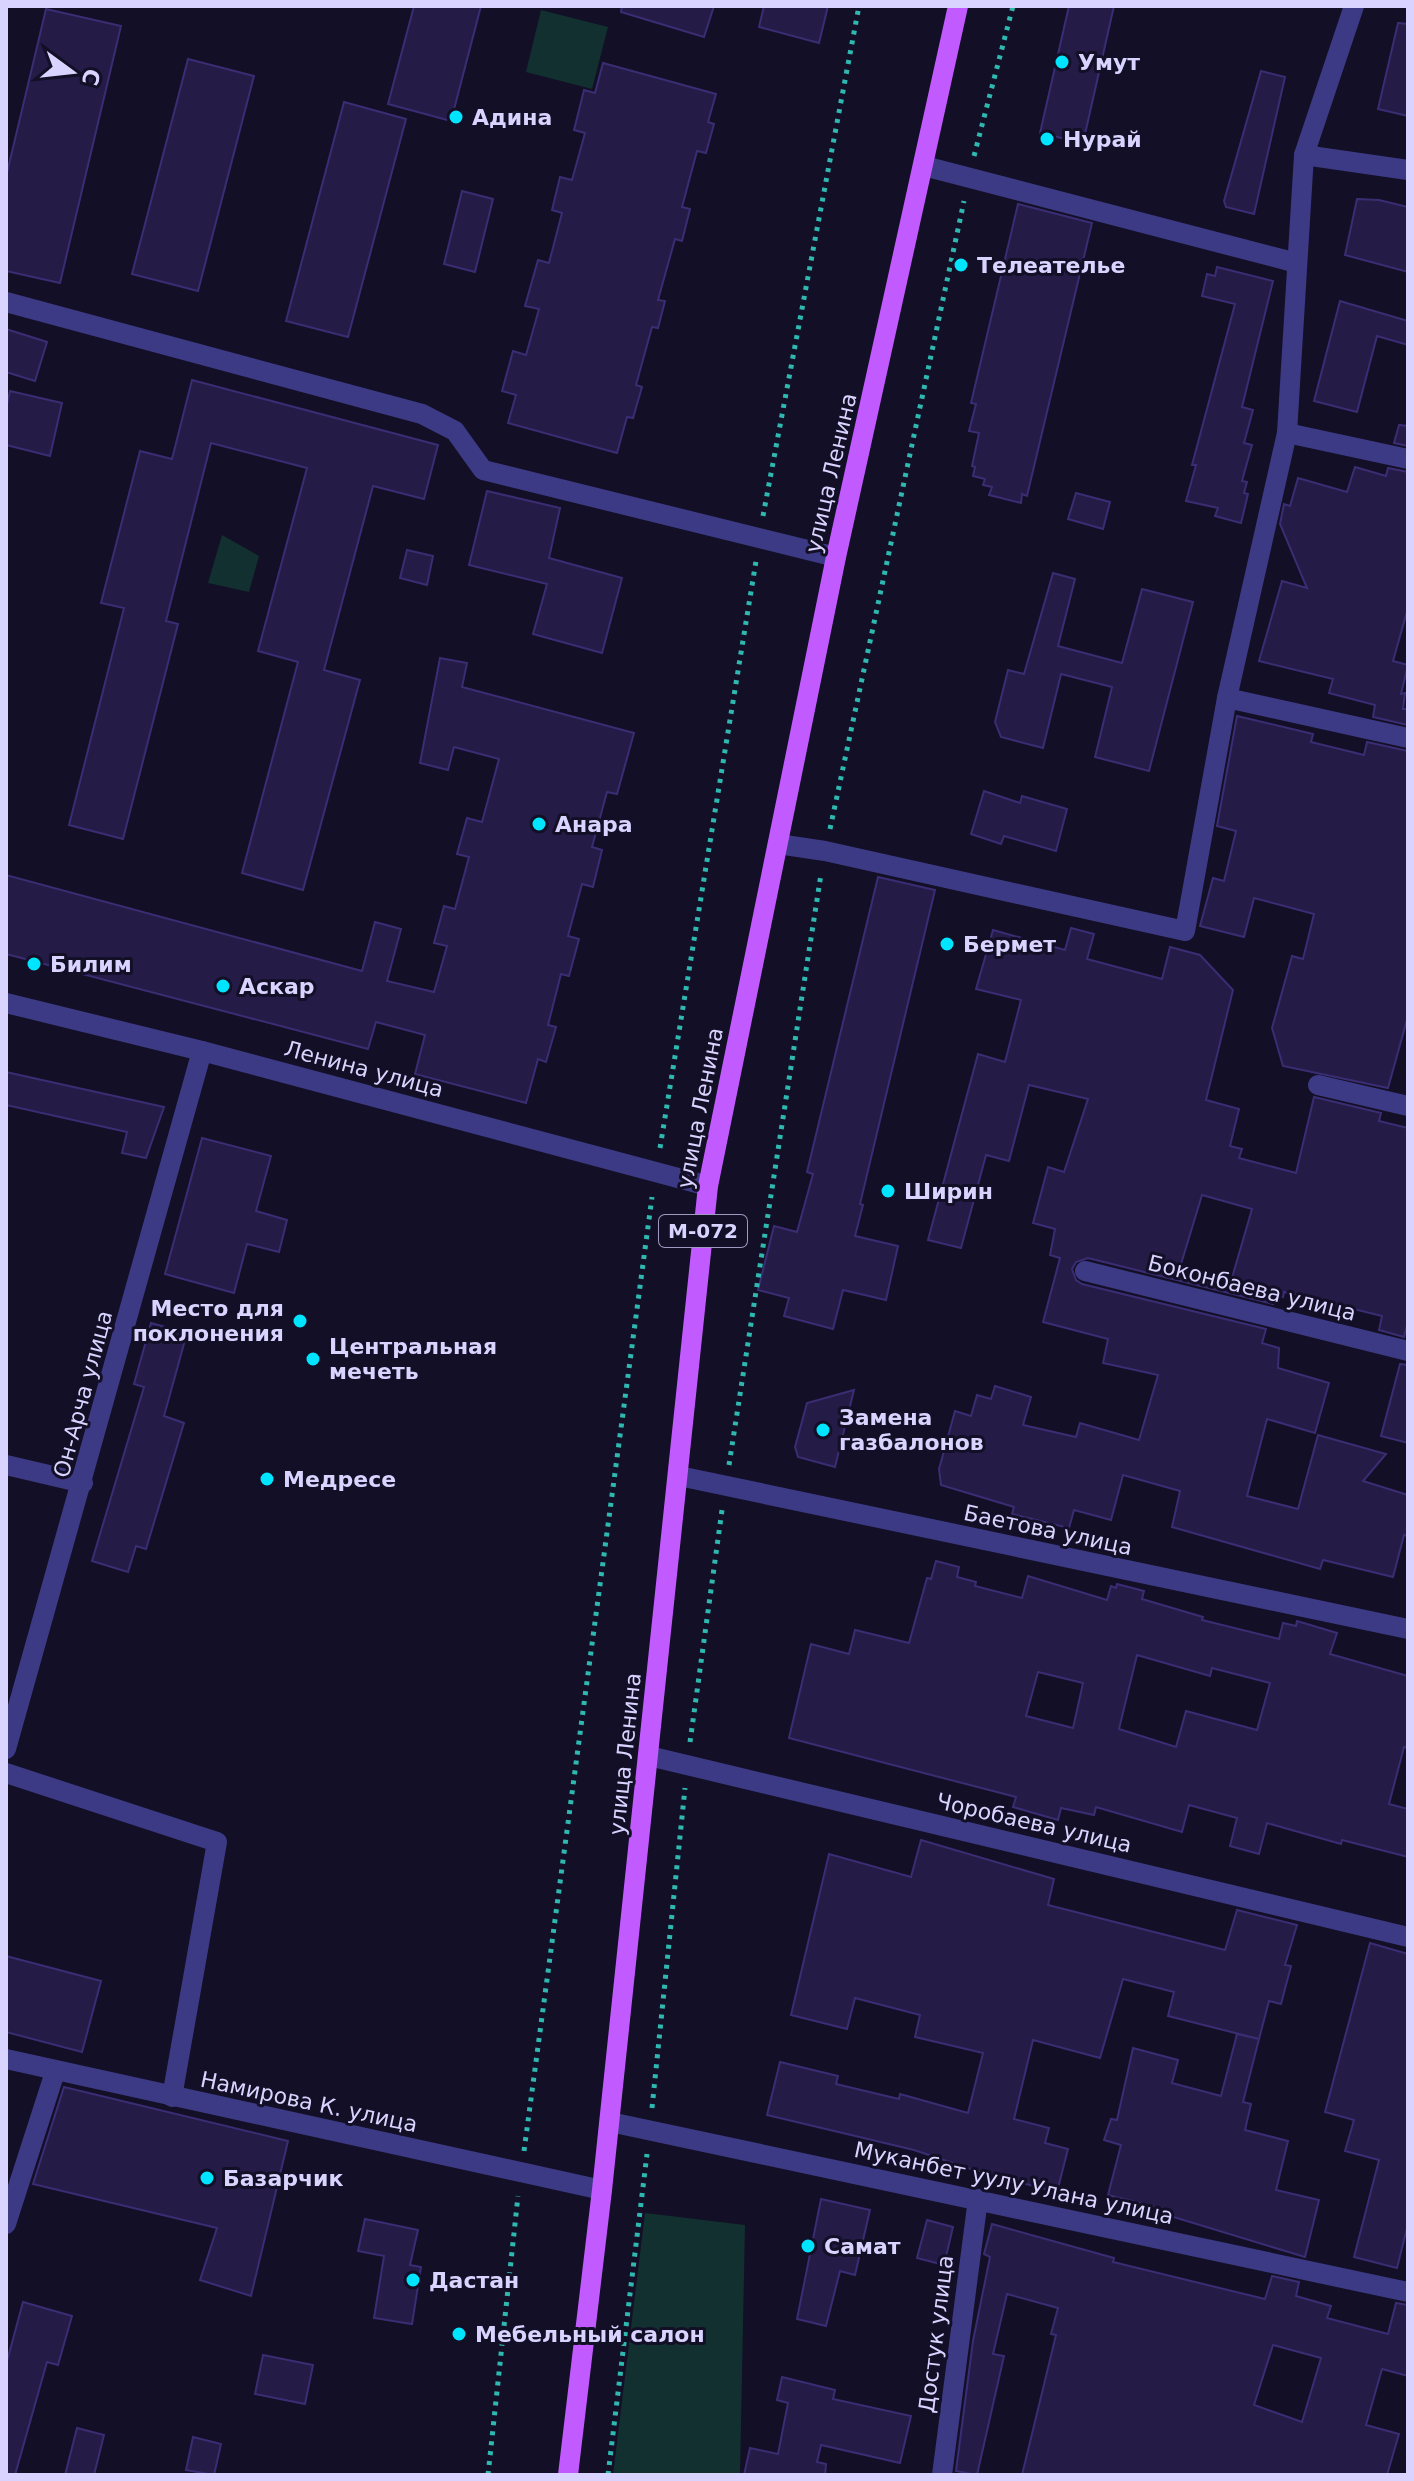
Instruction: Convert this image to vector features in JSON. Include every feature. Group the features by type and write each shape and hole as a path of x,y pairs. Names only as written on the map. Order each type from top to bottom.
{"main road":[{"name":"улица Ленина","path":"568,2475 610,2122 708,1186 836,557 958,6"}],"street":[{"path":"778,844 825,851 1185,931 1227,698 1287,433 1304,155 1354,6"},
{"path":"1304,155 1408,170"},
{"path":"924,166 1297,263"},
{"path":"6,302 422,414 455,431 483,470 836,557"},
{"path":"1287,433 1408,459"},
{"path":"1227,698 1408,738"},
{"name":"Ленина улица","path":"6,1003 202,1051 708,1186"},
{"name":"Он-Арча улица","path":"6,1749 202,1051"},
{"path":"1318,1085 1408,1106"},
{"name":"Боконбаева улица","path":"1085,1271 1408,1351"},
{"path":"6,1465 83,1483"},
{"name":"Баетова улица","path":"679,1476 1408,1629"},
{"name":"Чоробаева улица","path":"649,1756 1408,1937"},
{"path":"6,1773 217,1842 172,2097"},
{"name":"Намирова К. улица","path":"6,2059 602,2190"},
{"path":"6,2224 55,2072"},
{"name":"Муканбет уулу Улана улица","path":"610,2122 1408,2292"},
{"name":"Достук улица","path":"942,2475 978,2199"}],"path":[{"path":"488,2475 521,2173 656,1172 759,539 859,6"},
{"path":"608,2475 649,2131 687,1765 794,1031 825,851 969,177 1013,6"}],"green space":[{"path":"541,10 608,27 592,89 526,72"},
{"path":"222,535 259,556 249,592 208,583"},
{"path":"645,2213 745,2225 740,2475 613,2475"}],"building":[{"path":"414,6 481,6 451,121 388,104"},
{"path":"622,6 714,6 704,37 621,12"},
{"path":"764,6 828,6 819,43 759,27"},
{"path":"1069,6 1114,6 1083,143 1040,133"},
{"path":"46,9 121,26 60,283 6,271 6,177"},
{"path":"1398,23 1408,24 1408,116 1378,109"},
{"path":"188,59 254,76 198,291 132,274"},
{"path":"603,63 716,94 708,122 714,124 706,153 697,151 682,207 690,209 682,241 675,239 658,300 665,301 658,328 652,327 636,385 642,387 633,418 627,417 617,453 508,423 516,395 502,391 513,351 526,355 539,309 525,306 538,260 549,263 562,213 552,210 560,177 572,180 585,133 574,130 584,90 595,93"},
{"path":"1261,71 1285,77 1254,214 1226,207 1224,201"},
{"path":"344,102 406,119 348,337 286,321"},
{"path":"462,191 493,199 475,272 444,264"},
{"path":"1357,199 1379,200 1408,207 1408,272 1345,255"},
{"path":"1018,204 1092,223 1027,496 1022,494 1021,503 989,495 992,487 983,485 985,479 973,476 979,433 969,431 976,404 971,403"},
{"path":"1217,267 1273,281 1242,407 1253,410 1244,443 1252,445 1242,481 1247,482 1244,493 1248,494 1241,523 1215,516 1218,508 1186,501 1196,465 1192,465 1235,304 1202,296 1207,274 1215,276"},
{"path":"1340,301 1408,321 1408,345 1377,336 1357,412 1314,401"},
{"path":"6,329 47,342 35,381 6,372"},
{"path":"192,380 438,445 424,499 373,486 324,670 360,680 303,890 242,873 298,662 258,651 307,468 211,443 166,621 178,624 123,839 69,825 124,608 101,603 140,451 172,459"},
{"path":"10,391 62,403 50,456 6,445 6,409"},
{"path":"1399,425 1408,426 1408,446 1394,443"},
{"path":"1355,467 1386,476 1388,468 1408,472 1408,608 1393,661 1408,665 1401,694 1405,693 1403,709 1408,709 1408,725 1373,717 1375,705 1329,693 1333,679 1259,661 1282,581 1307,588 1280,524 1284,504 1290,506 1298,478 1347,492"},
{"path":"487,491 560,508 549,558 622,578 602,653 533,634 547,584 469,565"},
{"path":"1076,493 1110,502 1103,529 1068,519"},
{"path":"407,550 433,556 427,585 400,578"},
{"path":"1053,573 1075,579 1058,646 1122,663 1142,589 1193,602 1149,771 1095,757 1112,687 1061,674 1043,748 1001,737 995,722 1008,670 1024,674"},
{"path":"440,658 467,663 462,687 634,733 617,794 607,792 592,847 602,850 593,887 582,884 568,936 579,939 569,976 561,974 548,1025 556,1027 546,1062 538,1059 526,1103 415,1074 425,1035 376,1022 368,1049 6,954 6,875 362,971 375,922 401,929 387,981 434,992 447,946 434,943 444,906 455,909 469,857 457,854 467,818 482,822 499,759 454,747 448,770 420,763"},
{"path":"1237,716 1313,734 1311,742 1364,755 1367,742 1408,751 1408,1016 1388,1088 1283,1066 1272,1028 1292,956 1303,959 1314,914 1254,898 1244,937 1200,926 1213,878 1224,881 1236,831 1217,826"},
{"path":"984,791 1020,803 1022,796 1067,809 1056,851 1004,836 1001,844 971,834"},
{"path":"878,877 935,890 855,1236 898,1246 886,1300 843,1290 833,1329 784,1316 789,1298 758,1290 774,1226 797,1232 813,1174 807,1172"},
{"path":"1071,928 1094,934 1087,959 1162,979 1170,947 1200,955 1233,990 1206,1100 1239,1109 1230,1146 1242,1149 1239,1158 1296,1173 1314,1097 1381,1113 1379,1121 1408,1128 1408,1322 1404,1337 1379,1330 1382,1316 1284,1292 1283,1297 1275,1295 1273,1304 1088,1258 1076,1262 1072,1269 1076,1280 1082,1284 1266,1329 1262,1343 1279,1348 1278,1368 1329,1383 1315,1433 1267,1419 1247,1496 1298,1509 1318,1435 1386,1454 1363,1481 1408,1495 1408,1536 1404,1535 1393,1577 1323,1560 1320,1569 1172,1527 1180,1491 1123,1475 1111,1520 1074,1510 1069,1528 1012,1514 1014,1507 941,1485 939,1469 955,1411 971,1416 977,1395 991,1399 995,1386 1031,1397 1023,1425 1076,1437 1080,1423 1139,1440 1158,1375 1103,1363 1108,1339 1043,1322 1060,1258 1050,1255 1055,1229 1033,1223 1048,1167 1064,1172 1088,1099 1029,1085 1009,1161 986,1155 961,1248 928,1240 978,1054 1005,1062 1021,1000 976,989 993,930 1065,950","holes":["1202,1195 1252,1209 1229,1288 1178,1274"]},
{"path":"6,1072 164,1107 146,1158 122,1153 127,1132 6,1105"},
{"path":"202,1138 271,1156 256,1211 287,1220 279,1252 247,1244 234,1293 165,1274"},
{"path":"151,1323 187,1333 164,1416 184,1423 146,1549 136,1546 128,1572 92,1561 144,1387 134,1384"},
{"path":"1400,1364 1408,1365 1408,1443 1381,1436"},
{"name":"Замена газбалонов","path":"854,1390 835,1467 798,1457 795,1447 807,1403"},
{"path":"936,1561 959,1567 957,1577 976,1582 975,1586 1022,1598 1028,1576 1107,1600 1111,1586 1116,1588 1117,1584 1144,1591 1142,1599 1203,1617 1202,1620 1279,1639 1283,1623 1296,1626 1297,1621 1337,1633 1330,1654 1408,1676 1408,1748 1404,1747 1389,1804 1408,1809 1408,1857 1342,1840 1341,1844 1267,1823 1259,1854 1230,1846 1237,1818 1189,1805 1182,1832 1096,1807 1094,1815 1061,1808 1058,1820 1013,1807 1016,1797 789,1738 811,1644 849,1654 855,1630 909,1643 927,1578 931,1579","holes":["1137,1655 1210,1676 1212,1668 1270,1683 1257,1730 1186,1711 1176,1747 1119,1729","1038,1672 1083,1683 1073,1728 1026,1716"]},
{"path":"921,1840 1054,1879 1048,1905 1225,1950 1237,1910 1297,1925 1285,1965 1291,1966 1281,2004 1269,2001 1259,2039 1168,2016 1174,1992 1123,1979 1100,2058 1033,2040 1014,2119 1049,2128 1045,2143 1068,2149 1057,2192 983,2173 914,2150 767,2115 780,2062 838,2076 836,2084 899,2099 900,2094 968,2113 983,2053 915,2037 920,2015 855,1998 847,2029 791,2015 829,1854 911,1877"},
{"path":"1370,1943 1408,1954 1408,2224 1397,2268 1354,2257 1379,2160 1345,2151 1354,2120 1325,2112"},
{"path":"6,1956 101,1981 82,2052 6,2032"},
{"path":"1237,2034 1259,2039 1243,2102 1251,2104 1245,2130 1288,2141 1276,2190 1319,2200 1305,2257 1167,2215 1168,2210 1108,2195 1121,2145 1104,2140 1111,2119 1117,2120 1133,2048 1178,2060 1172,2083 1221,2096"},
{"path":"64,2087 288,2141 251,2296 200,2280 217,2228 33,2184"},
{"path":"821,2199 870,2210 855,2275 840,2271 826,2326 797,2319"},
{"path":"365,2219 418,2230 410,2265 421,2267 412,2324 374,2318 384,2256 358,2251"},
{"path":"927,2220 953,2227 944,2265 917,2258"},
{"path":"992,2224 1114,2258 1113,2262 1265,2299 1272,2276 1299,2282 1296,2296 1331,2306 1327,2318 1388,2334 1396,2303 1408,2305 1408,2376 1382,2369 1366,2425 1399,2434 1387,2475 1022,2475 1056,2335 1051,2334 1058,2308 1007,2294 993,2354 1004,2356 977,2475 956,2471 973,2341 990,2257 984,2254","holes":["1273,2345 1321,2358 1302,2422 1254,2405"]},
{"path":"23,2302 72,2316 58,2365 47,2362 15,2475 6,2475 6,2365"},
{"path":"263,2355 313,2365 305,2404 255,2394"},
{"path":"782,2377 835,2390 833,2399 911,2416 900,2463 821,2445 817,2462 826,2464 825,2475 744,2475 750,2448 778,2454 788,2403 777,2400"},
{"path":"77,2428 104,2435 94,2475 65,2475"},
{"path":"193,2437 221,2444 214,2475 186,2470"}],"place":[{"name":"Умут","path":"1062,62"},
{"name":"Адина","path":"456,117"},
{"name":"Нурай","path":"1047,139"},
{"name":"Телеателье","path":"961,265"},
{"name":"Анара","path":"539,824"},
{"name":"Бермет","path":"947,944"},
{"name":"Билим","path":"34,964"},
{"name":"Аскар","path":"223,986"},
{"name":"Ширин","path":"888,1191"},
{"name":"Место для поклонения","path":"300,1321"},
{"name":"Центральная мечеть","path":"313,1359"},
{"name":"Замена газбалонов","path":"823,1430"},
{"name":"Медресе","path":"267,1479"},
{"name":"Базарчик","path":"207,2178"},
{"name":"Самат","path":"808,2246"},
{"name":"Дастан","path":"413,2280"},
{"name":"Мебельный салон","path":"459,2334"}]}
